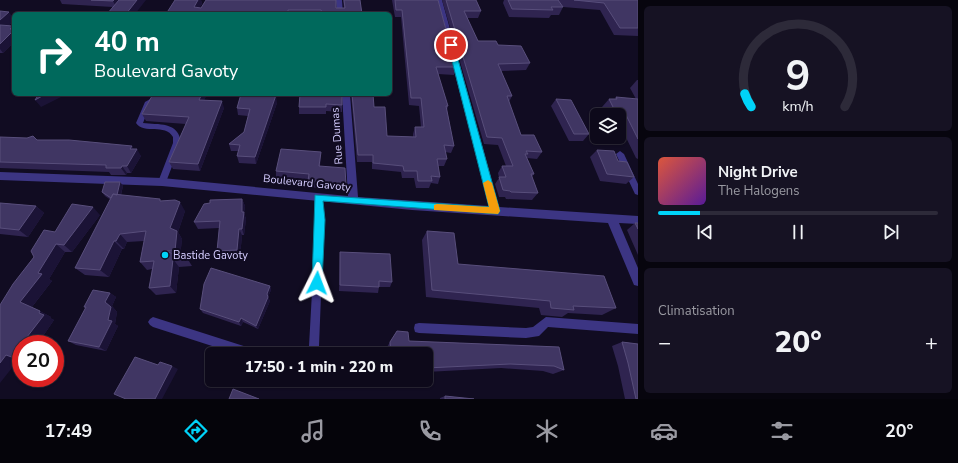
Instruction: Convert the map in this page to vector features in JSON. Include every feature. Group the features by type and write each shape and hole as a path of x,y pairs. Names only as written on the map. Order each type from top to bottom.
{"street":[{"path":"339,0 340,12"},
{"path":"439,0 495,211"},
{"name":"Rue Dumas","path":"346,96 353,200"},
{"name":"Boulevard Gavoty","path":"0,176 162,182 353,200 638,220"},
{"path":"612,219 638,281"}],"lane":[{"path":"161,96 147,104 139,123 142,125 164,127 175,132 177,137 177,143 162,182"},
{"path":"620,154 638,192"},
{"path":"314,347 320,220 318,197"},
{"path":"153,322 231,347"},
{"path":"419,328 526,333 535,332 546,322 638,330"}],"building":[{"path":"91,0 114,0 113,1"},
{"path":"119,0 137,0 128,12 109,12"},
{"path":"175,0 198,0 194,7 201,8 206,0 336,0 336,8 345,8 344,0 360,0 362,12 288,10 288,12 167,12"},
{"path":"395,0 438,0 456,67 436,67 448,106 446,106 454,146 444,145 447,159 437,159 440,177 431,176 432,181 418,181 417,171 404,171 403,166 373,163 373,155 358,155 352,96 373,96 374,107 385,107 387,136 416,137 415,127 424,127 421,98 411,98 402,10 396,10"},
{"path":"446,0 476,0 481,11 464,11 478,41 496,41 498,45 521,46 530,63 498,64 512,96 507,96 521,135 534,135 542,152 526,151 528,154 525,154 534,174 531,174 538,193 511,192 503,190 499,177 506,177 502,166 513,166 502,138 487,137"},
{"path":"508,0 558,0 563,7 551,7 553,10 512,9"},
{"path":"574,0 638,0 638,28 620,28 604,3"},
{"path":"0,11 9,12 0,20"},
{"path":"0,25 12,26 10,29 12,29 12,32 0,44"},
{"path":"152,96 201,96 199,100 222,101 198,164 169,162 189,117 142,114"},
{"path":"240,96 276,96 255,157 237,156 240,145 229,144 244,132 250,109 237,108"},
{"path":"300,96 342,96 342,105 326,104 326,107 299,107"},
{"path":"616,97 638,99 638,139 626,115 626,108 614,108 609,99 617,99"},
{"path":"556,99 571,100 589,134 574,134"},
{"path":"33,136 37,140 69,140 132,146 130,149 137,149 127,166 122,166 121,168 106,168 106,165 0,162 0,137 27,138"},
{"path":"281,149 321,152 319,166 345,168 346,185 308,181 309,174 276,171"},
{"path":"597,150 614,151 618,161 627,162 634,177 607,174"},
{"path":"105,182 120,182 117,195 113,194 111,198 102,192"},
{"path":"113,194 160,199 160,201 175,200 180,202 170,228 177,231 175,251 165,251 187,258 173,259 170,286 149,288 154,261 140,262 146,231 120,234 116,241 114,241 100,270 75,268"},
{"path":"242,199 242,212 244,212 242,229 239,229 237,250 217,251 220,221 194,222 204,204 210,203 210,200"},
{"path":"0,203 36,206 19,230 0,228"},
{"path":"72,204 93,207 64,245 56,244 38,273 42,274 20,302 40,311 39,313 44,315 29,335 12,335 12,357 6,355 0,363 0,305 13,284 34,257 31,251 44,230 55,232"},
{"path":"427,231 454,233 458,264 604,276 616,308 573,306 574,310 551,308 550,301 432,290"},
{"path":"340,252 390,254 392,282 379,281 379,287 340,285"},
{"path":"211,268 270,286 267,294 268,297 256,326 241,318 239,322 200,309 204,284"},
{"path":"93,290 110,293 105,302 111,307 108,320 112,321 99,347 68,341"},
{"path":"397,331 408,332 409,341 559,347 564,370 554,366 510,364 433,368 433,347 390,347 390,342"},
{"path":"622,342 638,344 638,399 636,399"},
{"path":"135,357 158,365 160,362 172,366 155,399 126,399 114,394"},
{"path":"233,389 259,399 229,399"},
{"path":"445,396 474,399 445,399"}],"slow traffic":[{"path":"437,207 495,211 488,183"}],"place":[{"name":"Bastide Gavoty","path":"165,255"}],"route":[{"path":"317,283 320,220 318,197 412,206 495,211 451,45"}]}
